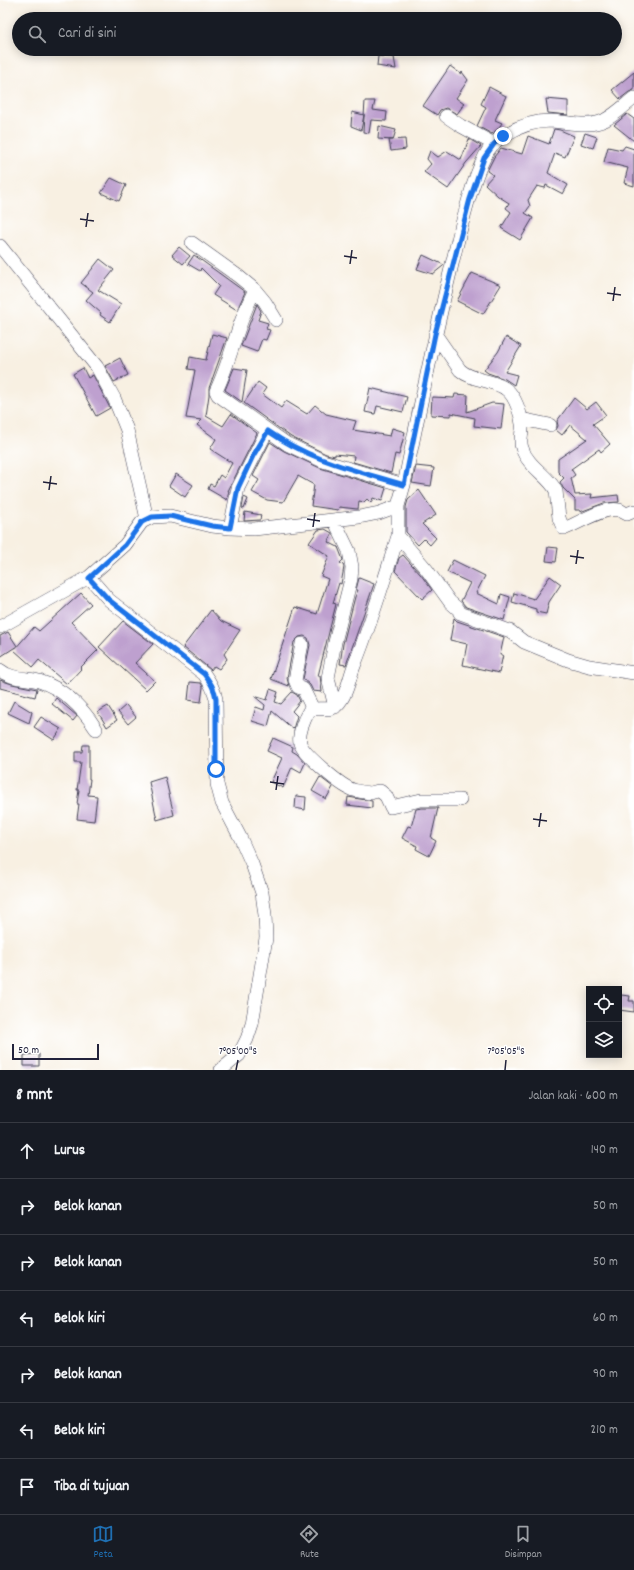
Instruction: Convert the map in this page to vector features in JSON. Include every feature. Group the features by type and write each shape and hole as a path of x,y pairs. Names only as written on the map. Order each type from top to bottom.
{"street":[{"path":"460,800 421,800 392,807 389,805 386,796 380,791 368,793 353,790 345,786 324,770 301,745 302,729 308,713 313,709 329,709 335,707 344,695 359,656 398,536 398,506 404,485 435,334 470,199 484,158 494,144 503,136 517,128 550,121 584,124 600,121 618,111 634,98"},
{"path":"446,116 494,144"},
{"path":"192,243 256,290 276,320"},
{"path":"0,246 97,367 114,398 127,430 147,519"},
{"path":"256,290 247,305 216,393 287,444 323,461 404,485"},
{"path":"435,334 464,374 496,384 508,391 514,401 521,420 522,449 537,470 555,489 559,518 563,528 612,509 620,510 627,514 634,511"},
{"path":"521,420 550,425"},
{"path":"230,528 238,488 253,456 268,431"},
{"path":"0,627 89,578 117,553 142,522 156,516 170,516 212,526 254,528 334,520 380,513 398,506"},
{"path":"334,520 349,551 352,567 351,579 335,642 328,678 335,707"},
{"path":"398,536 427,570 450,602 458,609 460,613 510,631 524,642 568,660 589,666 634,673"},
{"path":"89,578 109,600 204,674 215,692 217,784 222,803 240,837 252,864 262,893 266,938 252,1024 247,1039 238,1055 221,1070"},
{"path":"302,644 295,680 298,687 303,689 313,709"},
{"path":"0,670 6,674 40,682 58,690 84,711 96,729"}],"building":[{"path":"378,56 394,57 396,69 377,66"},
{"path":"450,66 461,74 462,72 468,80 456,98 464,104 457,114 446,108 440,110 437,115 423,106"},
{"path":"634,72 634,90 620,99 612,90"},
{"path":"489,87 506,96 495,120 502,123 492,134 477,126 486,107 481,104"},
{"path":"546,99 568,101 568,115 548,113"},
{"path":"365,101 375,101 373,110 387,112 386,121 371,120 369,133 363,132"},
{"path":"352,112 364,115 361,130 351,126"},
{"path":"627,114 634,119 634,141 614,125"},
{"path":"379,126 396,130 393,140 378,139"},
{"path":"554,129 574,136 565,157 555,153 548,173 568,185 563,194 546,185 545,188 537,186 528,200 530,206 525,213 533,218 520,240 501,228 511,212 506,208 509,203 498,196 485,184 493,175 487,171 494,157 501,148 522,154 528,136 549,144"},
{"path":"585,133 597,137 593,148 581,144"},
{"path":"405,139 406,149 391,151 389,140"},
{"path":"469,139 481,146 466,163 448,189 424,172 431,164 427,159 430,151 438,157 447,151 461,160"},
{"path":"625,146 634,149 634,186 624,183 628,168 604,162 608,147 622,150"},
{"path":"111,178 126,185 119,201 101,193"},
{"path":"179,247 190,256 183,264 172,255"},
{"path":"194,255 245,292 237,310 213,295 219,286 201,268 200,271 188,264"},
{"path":"423,255 444,265 433,274 417,269"},
{"path":"100,259 114,270 98,290 121,304 110,322 100,315 101,313 86,300 93,292 81,283"},
{"path":"472,273 501,285 483,314 457,301"},
{"path":"257,304 261,311 258,320 268,323 266,329 270,330 266,340 262,339 257,352 241,346"},
{"path":"212,334 227,338 209,388 206,416 223,426 231,414 257,433 228,491 227,500 208,489 210,484 214,486 220,475 224,478 232,463 210,449 216,439 197,425 202,420 186,418 195,370 188,369 190,357 206,360"},
{"path":"506,337 521,346 505,372 517,375 514,385 505,379 484,370 498,352"},
{"path":"120,358 128,375 114,382 105,366"},
{"path":"83,368 88,378 93,375 110,408 96,416 73,374"},
{"path":"234,368 247,370 242,402 225,390"},
{"path":"258,382 266,388 262,394 281,408 286,401 307,414 315,405 326,414 356,421 353,430 390,436 392,428 405,432 399,455 395,454 391,473 353,462 354,456 335,454 335,456 326,454 291,437 244,403"},
{"path":"370,388 407,397 403,412 377,406 375,414 365,412"},
{"path":"455,394 468,395 467,412 492,403 504,404 501,429 474,426 475,418 451,413 451,416 431,415 432,397 454,398"},
{"path":"574,398 587,409 596,402 606,415 593,424 610,444 601,452 599,449 571,469 575,475 571,478 575,495 592,494 591,498 618,495 619,502 604,503 580,512 580,510 575,510 575,500 563,488 560,482 564,478 558,472 558,459 587,439 570,425 562,435 556,430 558,426 557,421"},
{"path":"270,442 284,451 320,468 386,488 382,501 373,498 371,503 367,499 364,502 359,501 358,509 339,507 338,510 311,506 314,485 298,476 283,502 267,500 252,492 259,480 253,476"},
{"path":"416,466 434,468 431,486 412,483"},
{"path":"176,474 193,485 185,497 169,486"},
{"path":"419,490 436,515 422,524 436,538 430,545 424,539 418,545 406,532 406,507 408,500"},
{"path":"244,497 248,499 244,509 242,508"},
{"path":"245,512 261,515 260,520 244,521"},
{"path":"325,529 332,533 328,542 338,547 343,560 340,563 344,567 341,584 339,583 333,603 336,604 318,676 320,676 322,692 313,691 310,685 303,679 310,645 308,638 304,636 299,637 294,642 287,678 289,686 271,679 295,607 317,614 328,579 321,576 329,556 309,543 318,530"},
{"path":"548,547 558,548 556,562 546,561"},
{"path":"403,555 432,590 422,599 395,571 399,558"},
{"path":"453,560 485,576 476,593 499,604 501,594 510,597 504,620 466,607 461,601 470,583 447,572"},
{"path":"550,576 561,584 549,602 546,614 536,612 536,609 512,602 514,593 534,599"},
{"path":"359,578 374,584 346,665 340,664 343,644 358,590 356,590"},
{"path":"81,593 91,604 71,622 98,650 67,684 39,660 33,667 14,650 34,627 39,631"},
{"path":"211,610 221,621 240,630 224,654 227,659 219,669 214,666 211,670 183,647"},
{"path":"454,618 457,621 504,637 500,655 503,655 499,673 463,665 467,644 450,640"},
{"path":"123,621 153,644 135,663 155,681 146,690 99,647"},
{"path":"8,632 17,646 0,657 0,636"},
{"path":"0,680 37,689 35,697 0,688"},
{"path":"190,682 201,683 203,687 201,702 188,700"},
{"path":"270,689 278,692 275,702 281,704 292,692 297,695 300,701 292,711 297,716 293,729 272,711 268,726 252,721 256,707 264,710 265,705 254,696 267,700"},
{"path":"56,698 77,716 73,721 52,704"},
{"path":"14,701 32,712 29,723 8,713"},
{"path":"126,705 136,717 128,724 118,712"},
{"path":"108,706 117,720 107,727 98,712"},
{"path":"41,717 61,729 54,740 34,727"},
{"path":"273,738 293,747 292,751 305,763 301,772 292,767 283,788 271,782 282,758 267,751"},
{"path":"83,745 89,745 90,779 88,795 97,796 94,821 77,819 79,790 77,790 81,762 75,762 75,752 82,752"},
{"path":"165,777 174,815 157,820 149,782"},
{"path":"320,777 333,787 326,799 312,791"},
{"path":"296,796 306,797 305,810 295,808"},
{"path":"348,797 372,801 372,808 347,805"},
{"path":"438,808 431,838 436,841 429,856 416,849 417,846 402,838 408,826 411,827 416,809"},
{"path":"622,995 630,996 629,1001 634,1001 634,1012 622,1010"},
{"path":"39,1054 39,1066 24,1066 24,1055"}],"route":[{"path":"216,769 216,699 215,692 210,681 204,674 109,600 89,578 125,545 142,522 152,517 163,515 212,526 230,528 241,480 268,431 287,444 323,461 404,485 435,334 458,240 476,178 484,158 488,150 503,136"}]}
